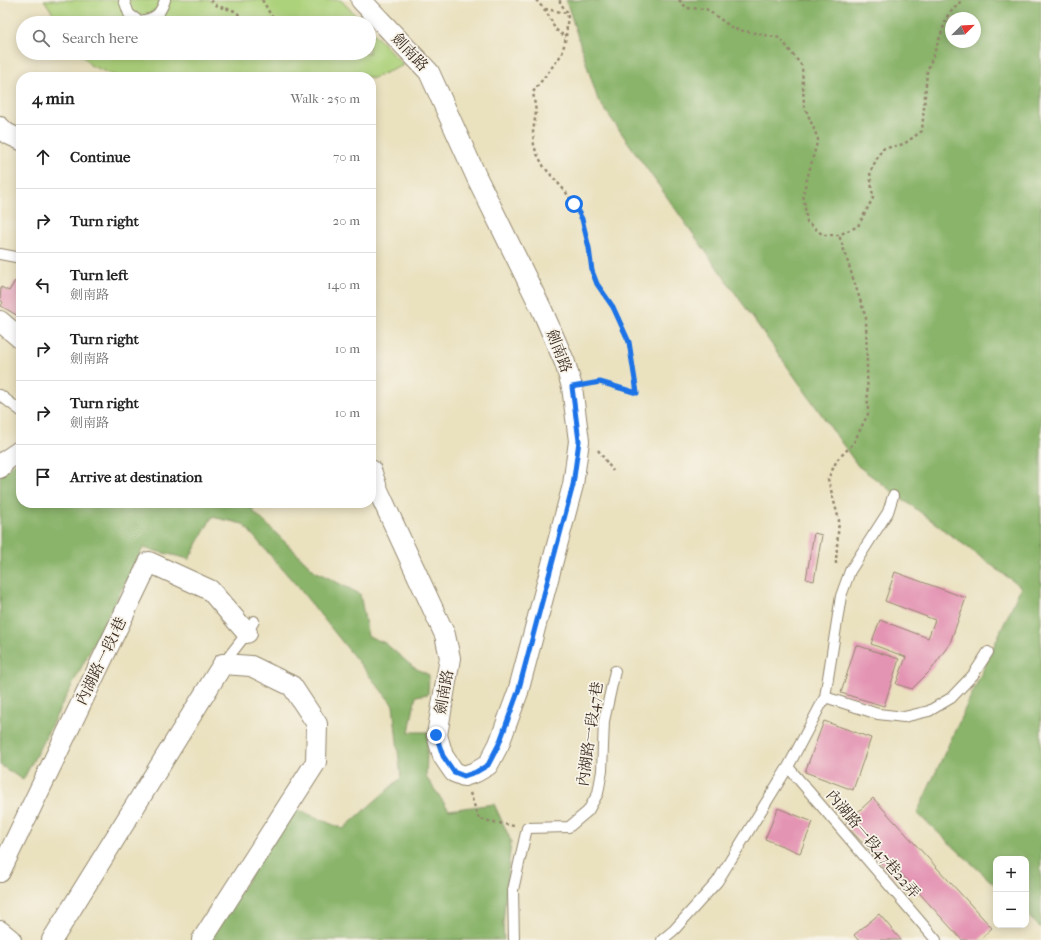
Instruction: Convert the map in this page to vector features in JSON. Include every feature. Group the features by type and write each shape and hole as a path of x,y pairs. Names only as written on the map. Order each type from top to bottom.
{"street":[{"name":"劍南路","path":"361,0 429,72 477,178 542,310 565,362 572,387 579,441 573,485 518,692 499,744 488,765 476,772 464,776 454,772 443,756 436,735 450,658 445,636 376,483"},
{"path":"0,127 6,133 16,138"},
{"path":"0,321 16,335"},
{"path":"0,468 5,461 16,453"},
{"name":"內湖路一段1巷","path":"0,872 150,562 210,590 250,627"},
{"path":"52,940 223,664 251,666 292,686 317,724 316,762 202,940"},
{"path":"0,931 11,940"}],"lane":[{"path":"124,0 128,14 131,16"},
{"path":"155,16 162,10 165,0"},
{"path":"0,254 16,257"},
{"path":"0,395 16,407"},
{"path":"662,940 674,930 717,882 788,767 825,697 841,596 850,571 881,520 888,512 893,496"},
{"path":"223,664 250,627"},
{"path":"825,697 878,714 904,717 929,711 951,698 973,675 988,652"},
{"name":"內湖路一段47巷","path":"527,828 569,827 588,811 598,793 602,771 604,721 615,671"},
{"name":"內湖路一段47巷22弄","path":"788,767 936,940"},
{"path":"514,940 512,890 527,828"}],"path":[{"path":"211,0 215,5 230,9 240,16"},
{"path":"262,0 271,16"},
{"path":"542,0 537,1 550,18 555,29 566,37"},
{"path":"560,0 560,3 568,13 566,37 562,54 533,92 536,112 533,132 534,146 544,167 565,190 582,219 589,248 592,271 597,284 613,307 629,342 637,393 600,382 572,387"},
{"path":"680,0 687,8 706,9 734,29 780,38 802,66 804,105 818,139 803,194 807,222 823,235 839,235 858,226 873,198 870,172 882,149 904,144 922,131 927,72 948,15 962,0"},
{"path":"544,9 568,13"},
{"path":"837,567 836,560 839,520 828,479 837,460 853,444 868,414 866,318 839,235"},
{"path":"464,776 479,819 527,828"}],"green space":[{"path":"44,0 341,0 356,16 55,16"},
{"path":"566,0 1041,0 1041,928 1029,917 1029,856 993,856 993,883 917,813 1021,587 858,466 598,100"},
{"path":"376,36 404,65 376,77 376,72 106,72 90,65 86,60 376,60"},
{"path":"16,462 16,508 253,508 252,510 315,571 360,594 368,636 385,643 413,667 429,675 428,694 416,696 409,732 428,732 426,777 449,810 494,804 511,841 503,923 504,940 209,940 294,808 343,829 401,778 393,705 298,587 243,524 212,517 189,559 143,548 23,780 0,765 0,475"}],"building":[{"path":"16,282 16,315 1,306 3,302 0,300 1,287 9,291"},
{"path":"814,533 822,535 814,581 806,579"},
{"path":"895,572 966,598 950,643 931,670 912,689 896,684 906,657 871,644 880,620 928,638 935,620 885,601"},
{"path":"856,645 899,659 884,706 841,693"},
{"path":"824,721 871,738 853,790 805,772"},
{"path":"873,798 992,928 979,940 962,940 900,872 894,877 845,824"},
{"path":"778,808 813,822 800,853 765,839"},
{"path":"879,914 901,940 858,940 854,935"}],"route":[{"path":"436,735 443,756 454,772 464,776 476,772 488,765 499,744 518,692 573,485 579,441 572,387 600,382 637,393 629,342 613,307 597,284 592,271 589,248 582,219 574,204"}]}
